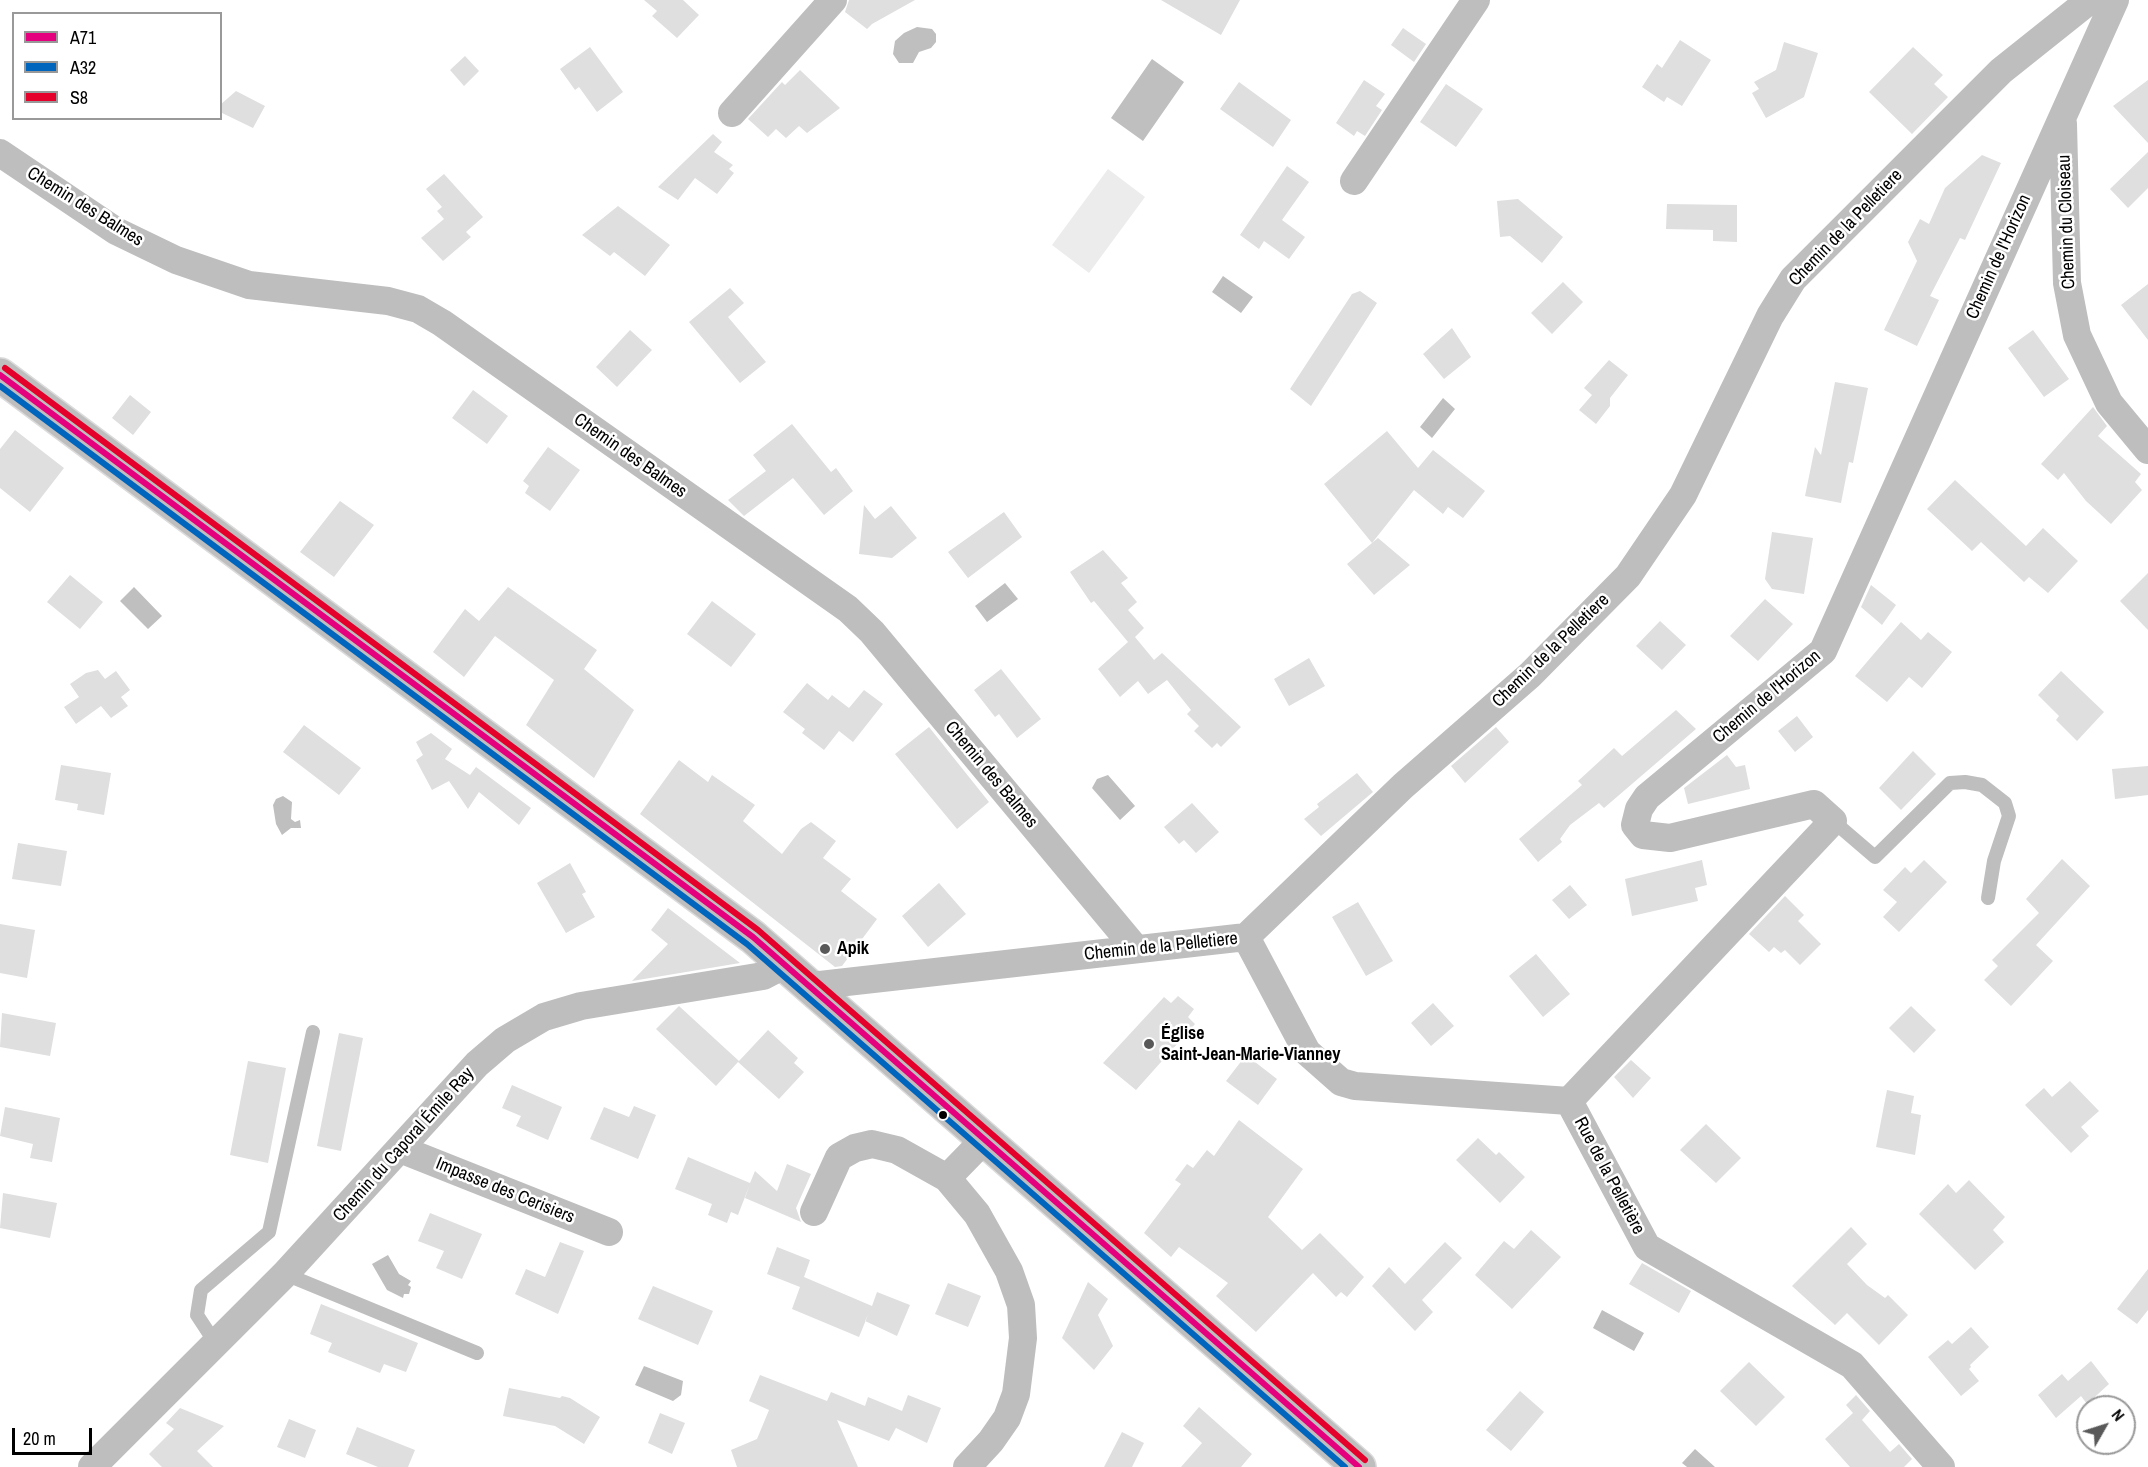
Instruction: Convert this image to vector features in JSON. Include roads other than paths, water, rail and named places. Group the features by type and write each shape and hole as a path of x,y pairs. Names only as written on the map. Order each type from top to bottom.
{"main road":[{"path":"0,375 744,929 986,1138 1359,1467"}],"street":[{"path":"732,113 833,0"},
{"path":"1354,181 1476,0"},
{"name":"Chemin de la Pelletiere","path":"811,986 1246,937 1403,786 1530,675 1628,576 1683,495 1770,316 1793,279 2001,71 2090,0"},
{"name":"Chemin de l'Horizon","path":"1833,820 1814,804 1670,838 1643,835 1635,825 1639,809 1647,797 1823,651 2115,0"},
{"name":"Chemin du Cloiseau","path":"2063,115 2067,284 2077,335 2109,403 2148,450"},
{"name":"Chemin des Balmes","path":"0,153 116,231 176,260 249,285 388,301 418,309 442,323 848,609 872,632 1136,949"},
{"path":"1569,1101 1833,820"},
{"name":"Rue de la Pelletière","path":"1246,937 1307,1052 1341,1082 1355,1086 1569,1101 1647,1246 1852,1365 1941,1467"},
{"name":"Chemin du Caporal Émile Ray","path":"96,1465 285,1274 477,1064 505,1040 544,1017 581,1006 764,976 786,964"},
{"path":"947,1178 986,1138"},
{"path":"814,1212 839,1157 855,1148 872,1144 897,1150 947,1178 977,1214 1009,1271 1021,1305 1022,1364 1016,1394 1006,1418 991,1442 967,1467"},
{"name":"Impasse des Cerisiers","path":"400,1149 609,1232"}],"lane":[{"path":"1833,820 1875,857 1950,783 1965,782 1982,785 2005,803 2009,816 1994,861 1989,898"},
{"path":"216,1344 197,1315 201,1290 269,1232 313,1032"},
{"path":"285,1274 477,1353"}],"place":[{"name":"Apik","path":"825,949"},
{"name":"Église Saint-Jean-Marie-Vianney","path":"1149,1044"}]}
